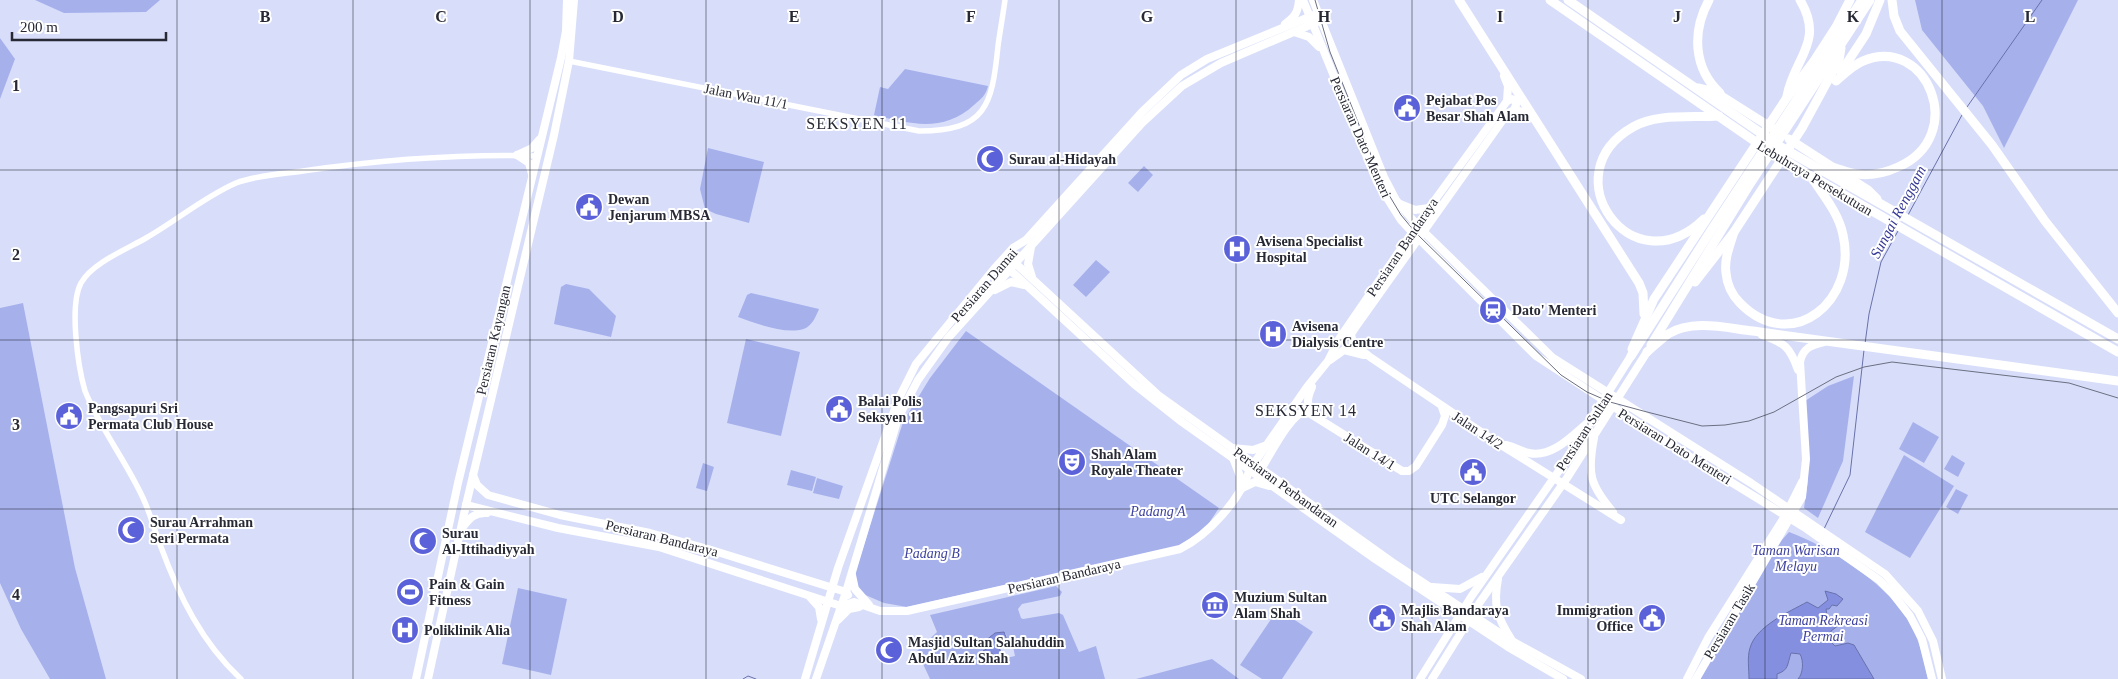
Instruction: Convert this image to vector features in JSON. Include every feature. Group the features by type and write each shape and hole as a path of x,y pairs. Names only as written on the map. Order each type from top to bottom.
{"highway":[{"path":"1459,0 1639,283 1642,293 1644,317"},
{"name":"Lebuhraya Persekutuan","path":"1550,0 1719,116 1811,176 2118,352"},
{"name":"Lebuhraya Persekutuan","path":"1568,0 1781,146 2118,339"},
{"path":"1709,0 1701,15 1697,32 1700,58 1704,72 1710,82 1732,103"},
{"path":"1786,99 1789,84 1805,55 1810,40 1807,12 1800,0"},
{"path":"1743,180 1786,99 1836,27 1850,0"},
{"path":"1788,119 1862,0"},
{"path":"1719,116 1654,120 1633,127 1617,139 1601,164 1598,184 1600,199 1607,215 1618,227 1628,234 1646,239 1661,240 1679,236 1690,231 1715,209 1743,180 1842,43 1870,0"},
{"path":"1836,81 1866,34 1880,0"},
{"path":"1892,0 1894,16 1900,31 1974,122 2045,221 2118,313"},
{"path":"1836,27 1855,11"},
{"path":"1675,304 1690,289 1734,232 1802,128 1839,60 1842,43"},
{"path":"1816,102 1854,66 1865,60 1883,57 1896,58 1909,64 1925,80 1934,101 1936,113 1931,136 1925,147 1906,164 1884,173 1873,175 1856,174 1831,167"},
{"path":"1693,87 1715,92 1868,190 1884,206"},
{"path":"1734,232 1727,258 1726,272 1729,288 1748,311 1764,320 1775,323 1803,321 1819,312 1834,296 1840,284 1845,270 1846,252 1843,234 1836,216 1811,176"},
{"name":"Persiaran Sultan","path":"1647,352 1743,180"},
{"name":"Persiaran Sultan","path":"1631,356 1743,180"},
{"path":"1631,356 1632,348 1644,317 1662,285 1715,209"},
{"path":"1647,352 1668,334 1694,325 1753,331 2118,381"}],"main road":[{"name":"Persiaran Kayangan","path":"416,679 458,483 566,31 566,0"},
{"name":"Persiaran Kayangan","path":"428,679 473,475 554,135 569,61 574,0"},
{"path":"1276,32 1294,17 1298,10 1299,0"},
{"name":"Persiaran Dato Menteri","path":"1303,0 1377,182 1403,222 1415,236 1536,356 1769,507 1790,514"},
{"name":"Persiaran Dato Menteri","path":"1312,0 1384,177 1398,203 1421,228 1553,358 1776,500 1790,514 1809,527 1885,574 1918,611 1933,641 1942,679"},
{"name":"Persiaran Damai","path":"816,679 852,573 898,418 930,361 1012,266 1028,242 1142,112 1181,76 1207,59 1320,17"},
{"name":"Persiaran Damai","path":"805,679 838,568 898,400 916,364 1013,248 1028,242 1142,123 1182,86 1220,63 1294,32 1311,21"},
{"path":"1294,32 1309,36 1325,55"},
{"path":"1498,62 1508,86 1506,101 1512,99 1516,101 1514,110 1532,116"},
{"name":"Persiaran Bandaraya","path":"1421,228 1429,208 1506,101"},
{"name":"Persiaran Bandaraya","path":"1355,328 1415,236 1436,213 1507,114 1514,110"},
{"path":"537,156 545,152 554,135"},
{"path":"517,155 532,148 541,138"},
{"path":"517,155 529,163 532,176"},
{"path":"1398,203 1415,210 1429,208"},
{"path":"1434,242 1432,228 1436,213"},
{"path":"1403,222 1407,249 1424,249 1441,261"},
{"path":"1028,242 1028,264 1035,282"},
{"name":"Persiaran Bandaraya","path":"1271,448 1307,387 1328,361 1339,339 1407,249"},
{"path":"980,286 988,282 1002,267 1012,266"},
{"name":"Persiaran Perbandaran","path":"1012,266 1035,282 1140,379 1286,494 1375,559 1508,647 1563,679"},
{"name":"Persiaran Perbandaran","path":"1012,266 1035,293 1134,384 1182,422 1233,458 1283,483 1361,541 1512,641 1581,679"},
{"path":"989,293 1005,284 1015,282 1020,283 1035,293"},
{"name":"Jalan 14/2","path":"1355,328 1351,334 1353,342 1370,357 1493,440 1621,520 1600,496 1592,481 1592,445 1594,434"},
{"path":"1753,331 1782,342 1790,350 1800,376"},
{"path":"1804,478 1806,459 1800,376 1802,354 1810,346 1826,341"},
{"path":"1328,361 1344,350 1370,357"},
{"name":"Persiaran Sultan","path":"1432,679 1480,602 1567,478 1647,352"},
{"name":"Persiaran Sultan","path":"1420,679 1471,596 1558,472 1631,356"},
{"path":"1313,414 1307,401 1315,379"},
{"name":"Jalan 14/1","path":"1313,414 1402,471 1408,471 1416,466 1442,425 1445,416 1442,406"},
{"name":"Persiaran Bandaraya","path":"854,602 880,611 907,611 1177,550 1204,534 1220,517 1271,448 1299,414 1306,411 1313,414"},
{"path":"1493,440 1530,454 1546,452 1565,443 1593,417"},
{"path":"1230,448 1253,450 1265,447 1271,448 1270,465 1275,475 1283,483"},
{"path":"1233,458 1240,476 1240,489 1257,482 1266,484 1286,494"},
{"name":"Persiaran Bandaraya","path":"473,475 477,485 488,495 560,514 688,543 846,592"},
{"name":"Persiaran Tasik","path":"1790,514 1804,478"},
{"name":"Persiaran Tasik","path":"1687,679 1708,638 1802,497 1804,478"},
{"path":"458,483 460,496 466,506"},
{"path":"1776,500 1785,500 1797,494"},
{"name":"Persiaran Bandaraya","path":"466,506 558,528 659,547 841,606"},
{"path":"1769,507 1776,516 1779,532 1790,528 1809,527"},
{"path":"461,530 469,519 479,513 504,515"},
{"path":"558,528 560,514"},
{"name":"Persiaran Dato Menteri","path":"1833,542 1879,580 1910,616 1922,639 1932,679"},
{"path":"810,580 827,580 834,575 838,568"},
{"path":"1430,586 1460,589 1474,583 1489,571"},
{"path":"852,573 855,589 871,607"},
{"path":"1498,578 1495,603 1498,617 1512,641"},
{"name":"Persiaran Tasik","path":"1696,679 1743,588"},
{"path":"841,606 854,602 846,592"},
{"path":"807,595 819,607 820,626"},
{"path":"834,625 849,609 871,607"}],"street":[{"name":"Jalan Wau 11/1","path":"569,61 919,131 945,131 967,123 974,118 989,98 995,73 1005,0"},
{"path":"241,679 227,666 206,640 188,609 143,499 87,396 82,379 75,310 77,293 81,282 95,267 238,182 252,178 345,166 461,156 537,156"}],"green space":[{"path":"35,0 160,0 146,12 64,13"},
{"path":"1915,0 2078,0 2004,148 1983,106 1922,30"},
{"path":"0,38 15,59 0,99"},
{"path":"905,69 988,86 981,99 962,114 950,120 926,124 874,115 880,87 888,89"},
{"path":"708,148 764,162 749,223 705,209 700,189"},
{"path":"1144,166 1153,175 1138,192 1128,183"},
{"path":"1096,260 1110,272 1086,297 1073,285"},
{"path":"566,284 589,289 616,316 611,337 554,324 561,287"},
{"path":"751,293 819,309 812,322 806,328 781,330 772,328 738,317 747,295"},
{"path":"23,303 75,568 106,679 50,679 21,629 0,583 0,308"},
{"path":"966,331 1219,508 1205,529 1178,546 907,607 884,603 863,594 853,580 903,422 930,378"},
{"path":"746,339 800,352 781,436 727,423"},
{"path":"1854,376 1843,461 1818,518 1804,508 1808,480 1805,401 1828,386"},
{"path":"1913,422 1939,437 1924,463 1899,449"},
{"path":"1904,455 1954,486 1910,558 1865,532"},
{"path":"1952,455 1965,463 1958,477 1944,469"},
{"path":"703,463 714,467 707,491 696,488"},
{"path":"791,470 816,477 812,491 787,485"},
{"path":"817,478 843,486 839,499 813,493"},
{"path":"1956,489 1968,495 1958,514 1946,507"},
{"name":"Taman Rekreasi Permai","path":"1789,532 1805,538 1838,556 1884,591 1906,617 1914,632 1928,679 1700,679 1720,638 1781,541"},
{"path":"1056,586 1062,592 1060,596 1022,604 1018,609 1021,618 1059,613 1063,615 1079,652 1096,646 1105,679 930,679 917,651 937,632 930,615","holes":["1003,632 1006,634 1008,642 1012,642 1015,656 1006,658 994,656 987,644 993,634"]},
{"path":"518,588 567,599 551,675 502,664"},
{"path":"1278,609 1313,632 1282,679 1262,679 1240,665"},
{"path":"1212,659 1239,679 1136,679"}],"shaded area":[{"path":"1825,591 1836,594 1843,599 1837,606 1832,605 1829,609 1826,609 1827,615 1839,625 1831,631 1830,641 1835,646 1848,643 1854,645 1874,679 1798,679 1802,671 1801,657 1800,654 1791,653 1787,666 1784,671 1777,674 1777,679 1749,679 1749,652 1753,640 1759,633 1774,620 1807,602 1818,608 1828,600"},
{"path":"1004,632 1008,642 999,645 1002,659 994,657 992,653 983,655 983,651 988,648 984,642 995,633"}],"waterway":[{"name":"Sungai Renggam","path":"1967,107 2042,0"},
{"name":"Sungai Renggam","path":"1908,215 1962,115"},
{"name":"Sungai Renggam","path":"1865,344 1869,314 1881,262 1898,231"},
{"name":"Sungai Renggam","path":"1824,529 1850,475 1864,350"},
{"name":"Sungai Renggam","path":"743,679 748,676 756,679"}],"tram line":[{"path":"1315,0 1330,52 1383,185 1401,215 1416,233 1561,375 1587,392 1610,402 1702,426 1725,425 1749,421 1774,412 1836,377 1864,367 1892,362 2069,383 2118,398"}],"place":[{"name":"Pejabat Pos Besar Shah Alam","path":"1407,108"},
{"name":"Surau al-Hidayah","path":"990,159"},
{"name":"Dewan Jenjarum MBSA","path":"589,207"},
{"name":"Avisena Specialist Hospital","path":"1237,249"},
{"name":"Dato' Menteri","path":"1493,310"},
{"name":"Avisena Dialysis Centre","path":"1273,334"},
{"name":"Balai Polis Seksyen 11","path":"839,409"},
{"name":"Pangsapuri Sri Permata Club House","path":"69,416"},
{"name":"Shah Alam Royale Theater","path":"1072,462"},
{"name":"UTC Selangor","path":"1473,472"},
{"name":"Surau Arrahman Seri Permata","path":"131,530"},
{"name":"Surau Al-Ittihadiyyah","path":"423,541"},
{"name":"Pain & Gain Fitness","path":"410,592"},
{"name":"Muzium Sultan Alam Shah","path":"1215,605"},
{"name":"Majlis Bandaraya Shah Alam","path":"1382,618"},
{"name":"Immigration Office","path":"1652,618"},
{"name":"Poliklinik Alia","path":"405,630"},
{"name":"Masjid Sultan Salahuddin Abdul Aziz Shah","path":"889,650"}],"district":[{"name":"SEKSYEN 11","path":"857,123"},
{"name":"SEKSYEN 14","path":"1306,410"}],"park label":[{"name":"Padang A","path":"1158,511"},
{"name":"Padang B","path":"932,553"},
{"name":"Taman Warisan Melayu","path":"1796,558"}]}
